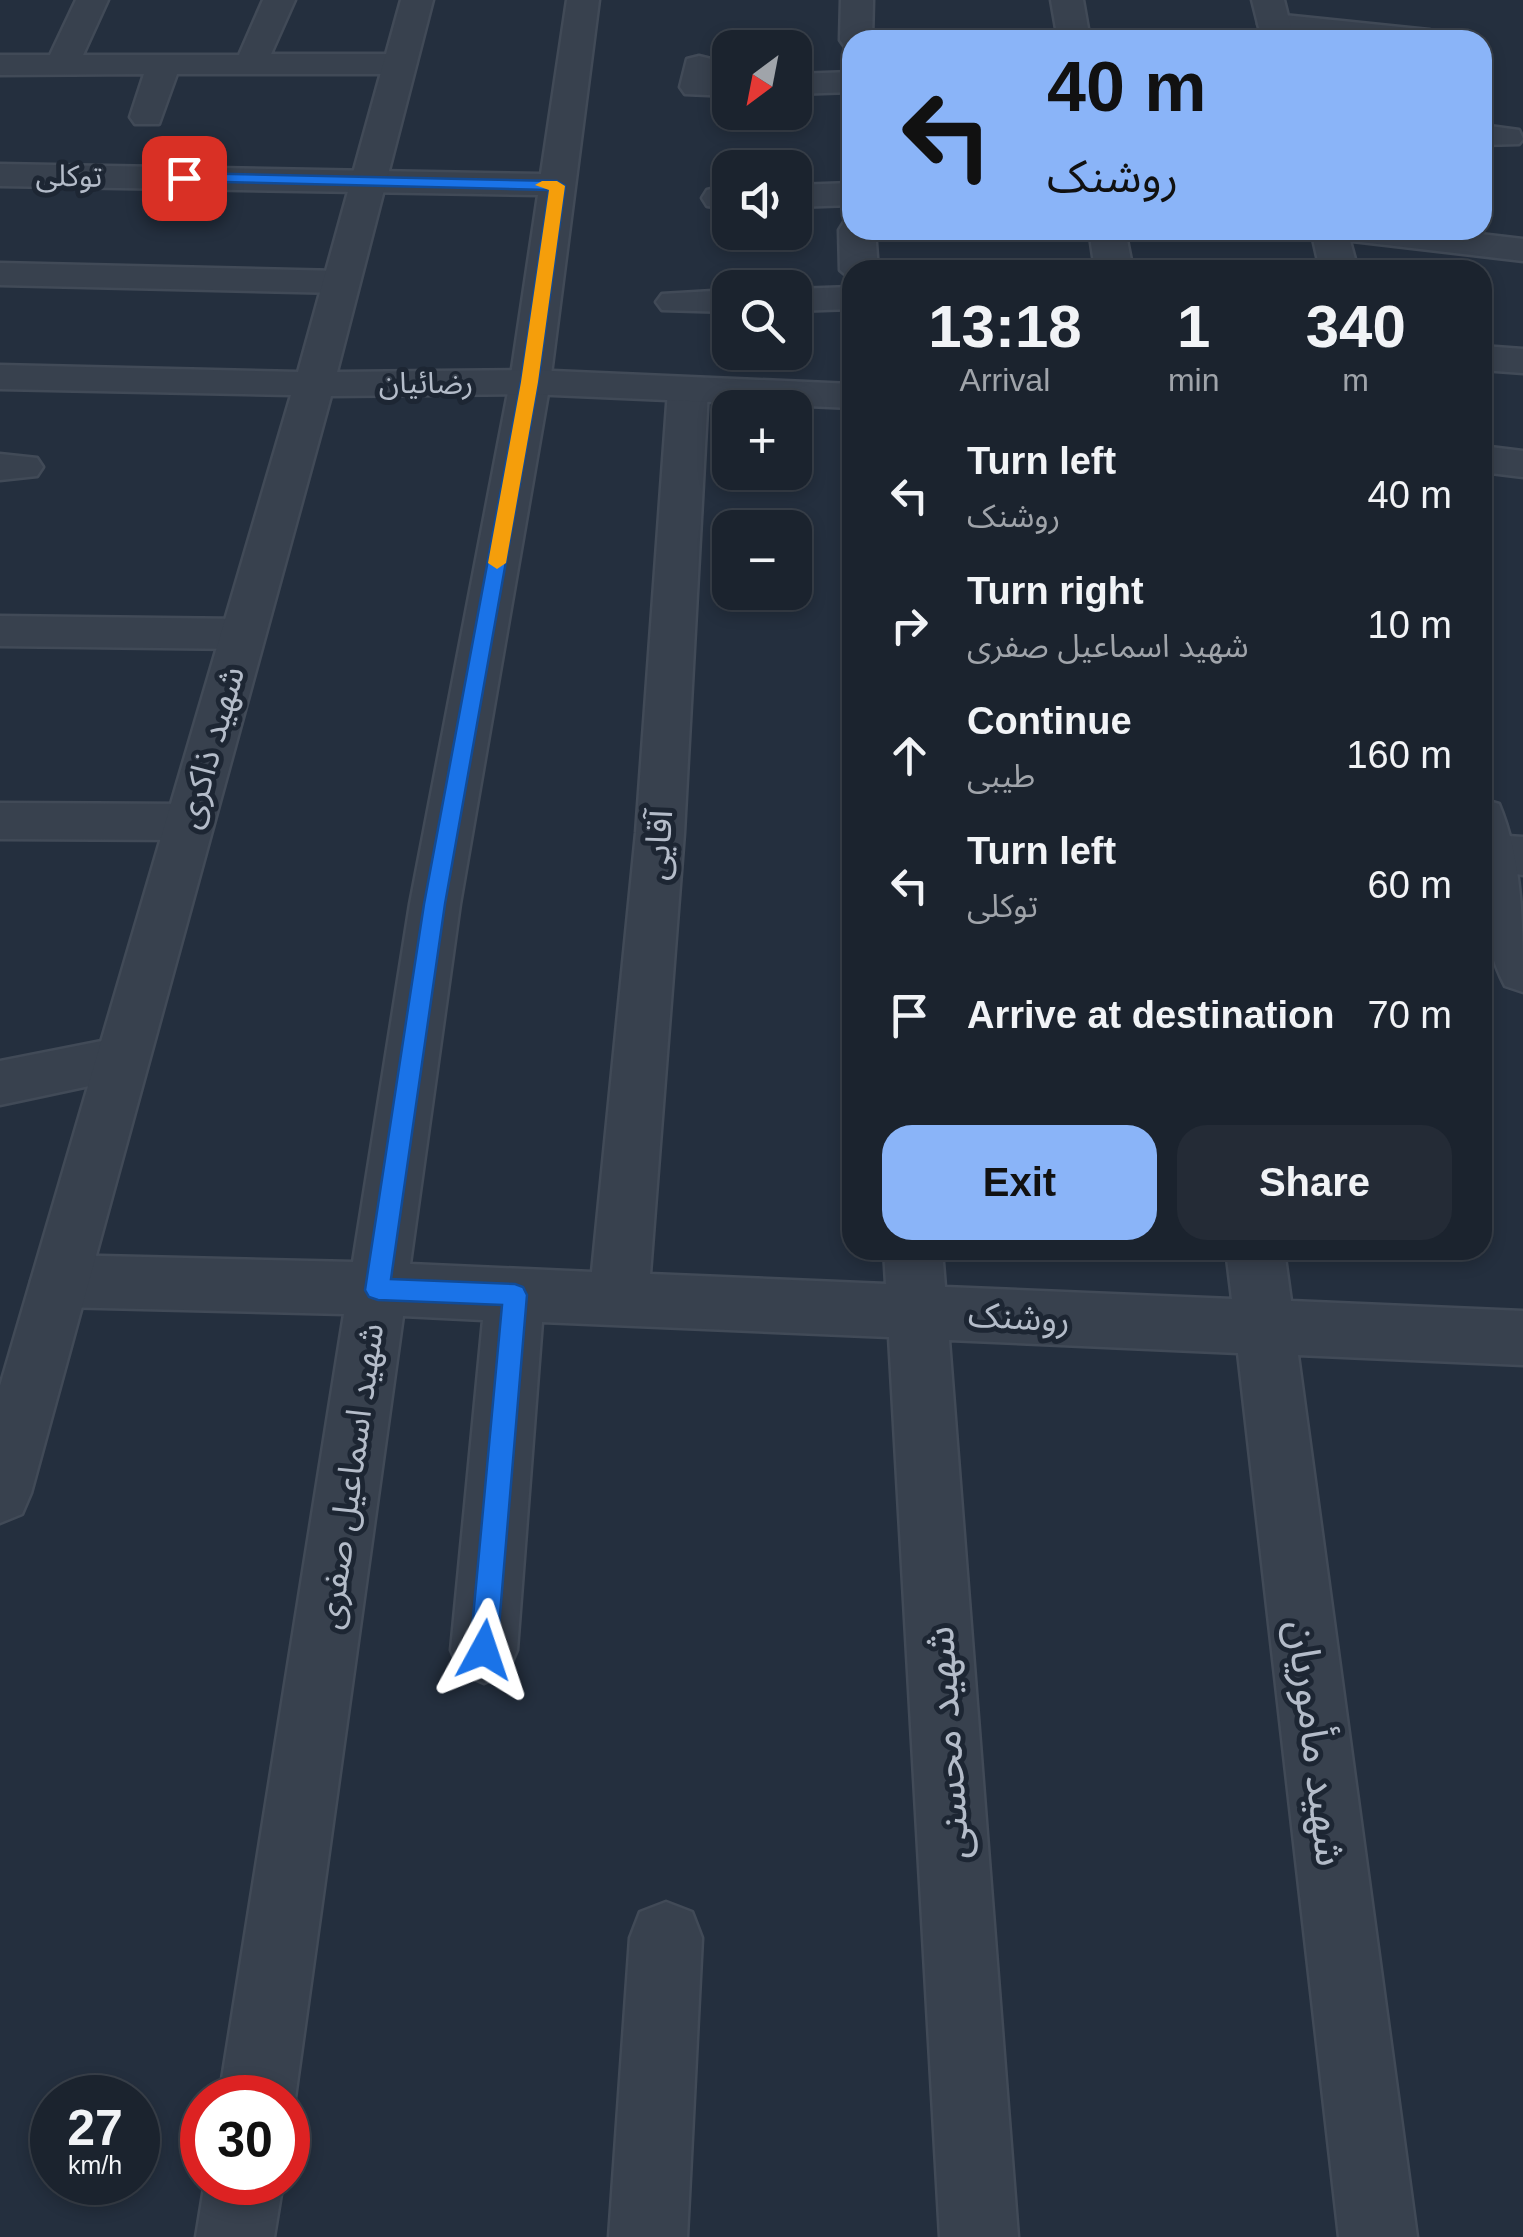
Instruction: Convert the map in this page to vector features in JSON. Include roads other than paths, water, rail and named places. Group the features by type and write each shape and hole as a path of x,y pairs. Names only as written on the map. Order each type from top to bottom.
{"street":[{"path":"62,64 92,0"},
{"path":"251,64 280,0"},
{"name":"شهید ذاکری","path":"0,1493 314,384 417,0"},
{"name":"شهید اسماعیل صفری","path":"260,2075 435,904 530,382 584,0"},
{"path":"856,30 857,0"},
{"path":"1067,0 1072,30"},
{"path":"1273,21 1347,30"},
{"path":"147,117 164,64"},
{"path":"0,65 400,64"},
{"path":"699,66 697,87 712,87"},
{"path":"812,83 842,82"},
{"name":"توکلی","path":"0,176 557,186"},
{"path":"812,195 842,194"},
{"path":"1438,240 1523,250"},
{"path":"0,274 340,282"},
{"path":"812,299 842,298"},
{"path":"676,302 712,301"},
{"path":"1492,359 1523,361"},
{"name":"رضائیان","path":"0,377 314,384 530,382 842,396"},
{"name":"آقایی","path":"619,1299 660,833 688,390"},
{"path":"1492,461 1523,464"},
{"path":"0,631 242,634"},
{"path":"0,821 189,822"},
{"path":"1499,842 1523,970"},
{"path":"0,1083 122,1059"},
{"name":"شهید مأموریان","path":"1256,1260 1378,2237"},
{"name":"روشنک","path":"60,1281 619,1299 915,1281 1266,1329 1523,1338"},
{"name":"شهید محسنی","path":"915,1281 979,2237"},
{"path":"484,1650 515,1295"},
{"path":"648,2237 666,1938"},
{"path":"235,2237 240,2205"}]}
